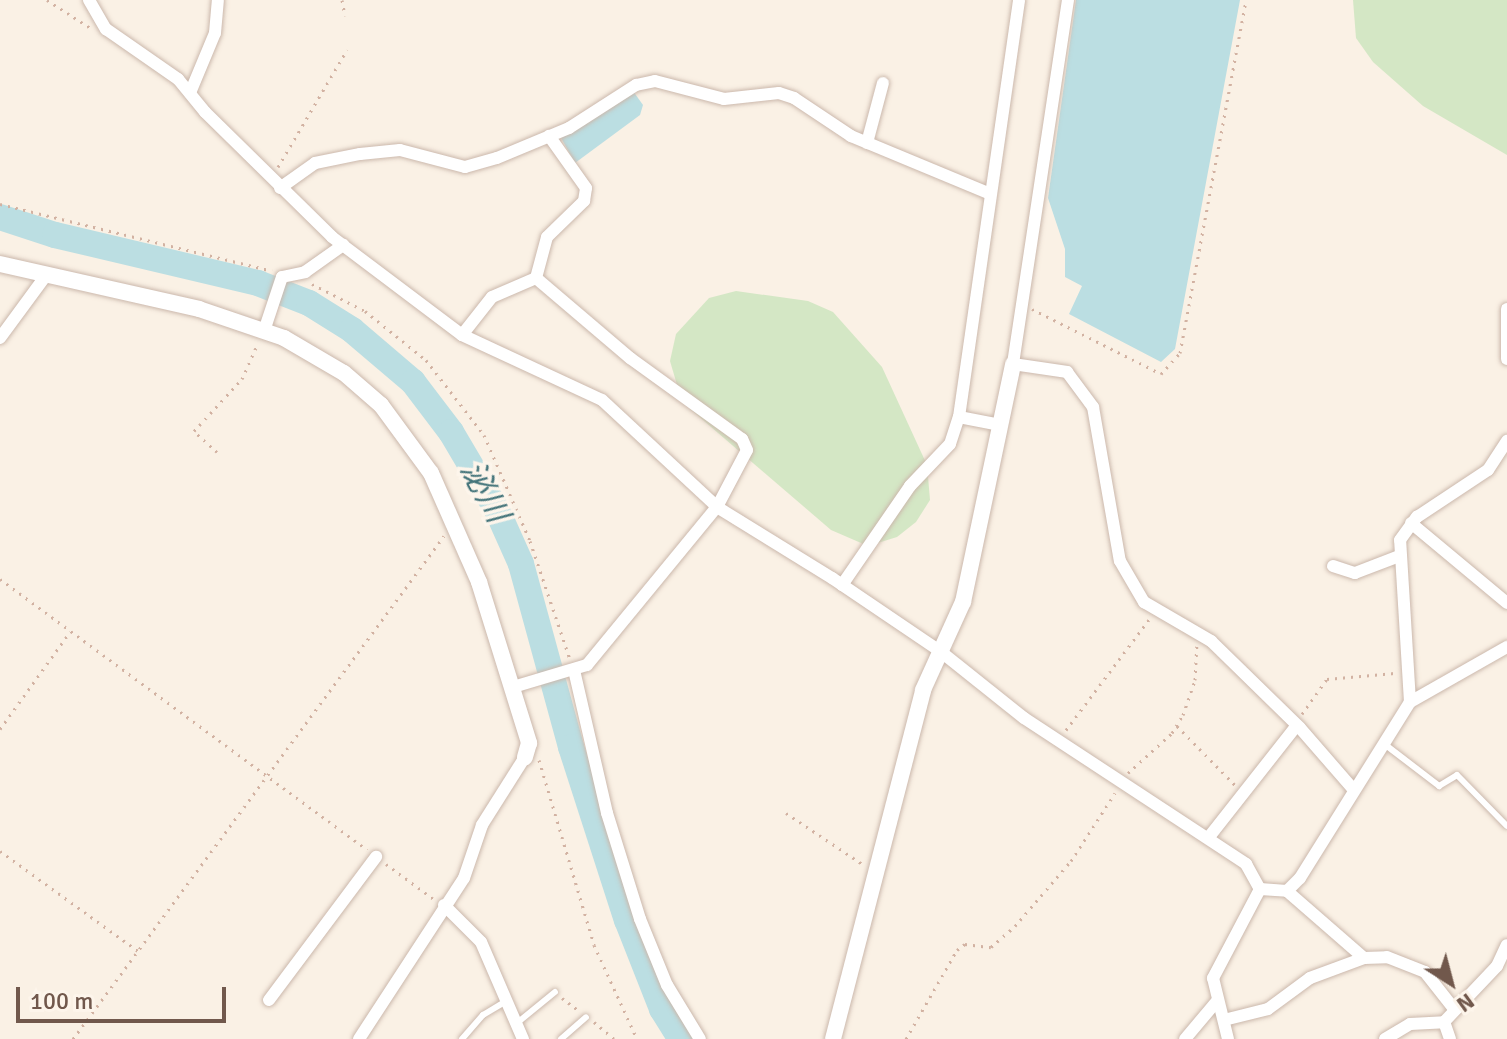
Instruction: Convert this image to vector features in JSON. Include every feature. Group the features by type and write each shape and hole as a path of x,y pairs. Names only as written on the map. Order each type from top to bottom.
{"street":[{"path":"89,0 103,25 178,79 280,188 343,245 462,335 602,400 717,507 842,585 940,651 1058,740 1209,837 1246,864 1260,889"},
{"path":"190,93 215,33 218,0"},
{"path":"842,585 910,486 950,444 959,417 1019,0"},
{"path":"833,1039 923,690 963,602 1013,364 1068,0"},
{"path":"280,188 315,163 360,154 400,150 465,167 549,136 617,95 655,81 724,99 779,93 867,143 990,194"},
{"path":"867,143 883,83"},
{"path":"536,278 547,237 584,201 586,188 549,136"},
{"path":"264,331 285,275 305,272 343,245"},
{"path":"0,264 44,278 199,309 264,331 344,373 381,405 412,441 453,523 518,685 527,750 493,804 474,860 359,1039"},
{"path":"0,338 44,278"},
{"path":"462,335 492,297 536,278"},
{"path":"518,685 587,665 717,507 744,462 747,450 742,439 704,415 536,278"},
{"path":"1507,309 1507,359"},
{"path":"1013,364 1067,372 1080,384 1093,407 1120,561 1155,612 1198,630 1297,725 1353,789"},
{"path":"959,417 1000,425"},
{"path":"1410,702 1397,557 1411,523 1479,478 1507,441"},
{"path":"1411,523 1507,603"},
{"path":"1333,566 1355,573 1397,557"},
{"path":"1287,891 1300,878 1410,702 1507,647"},
{"path":"569,671 607,813 640,919 667,985 700,1039"},
{"path":"1209,837 1242,791 1297,725"},
{"path":"269,1000 376,857"},
{"path":"1260,889 1287,891 1364,958"},
{"path":"1228,1039 1213,978 1260,889"},
{"path":"444,905 481,942 523,1039"},
{"path":"1385,1039 1410,1024 1444,1022 1497,966 1507,945"},
{"path":"1224,1020 1268,1009 1310,978 1364,958 1387,957 1425,972 1455,1010"},
{"path":"1185,1039 1217,1001"},
{"path":"1444,1022 1450,1039"}],"lane":[{"path":"1383,743 1439,786 1457,775 1507,826"},
{"path":"516,1025 555,992"},
{"path":"462,1039 483,1015 505,1002"},
{"path":"561,1039 586,1017"}],"path":[{"path":"47,0 89,30 103,25"},
{"path":"342,0 345,16"},
{"path":"1022,304 1161,374 1180,353 1246,0"},
{"path":"270,175 347,50"},
{"path":"0,204 285,275 365,311 398,336 426,360 484,435 530,541 569,671"},
{"path":"217,452 194,431 242,379 264,331"},
{"path":"73,1039 453,523"},
{"path":"0,579 444,905"},
{"path":"1058,740 1155,612"},
{"path":"906,1039 957,950 965,944 991,947 1015,926 1071,861 1123,782 1176,725 1195,680 1198,630"},
{"path":"0,729 70,632"},
{"path":"1297,725 1308,699 1327,679 1407,674"},
{"path":"1176,725 1242,791"},
{"path":"527,750 538,756 598,956 637,1039"},
{"path":"786,813 877,874"},
{"path":"0,851 138,951"}],"green space":[{"path":"1353,0 1507,0 1507,155 1423,106 1373,62 1356,38"},
{"path":"736,291 808,301 833,312 882,367 927,465 930,500 916,522 897,537 868,546 831,530 682,402 670,361 676,334 709,298"}],"water":[{"path":"1076,0 1240,0 1175,349 1161,362 1069,314 1082,286 1065,277 1065,249 1048,198"},
{"path":"633,91 643,105 640,115 575,163 560,136"}],"waterway":[{"name":"泌川","path":"0,217 55,235 258,283 309,303 352,330 413,382 451,432 496,508 521,564 571,747 627,920 662,1009 681,1039"}]}
